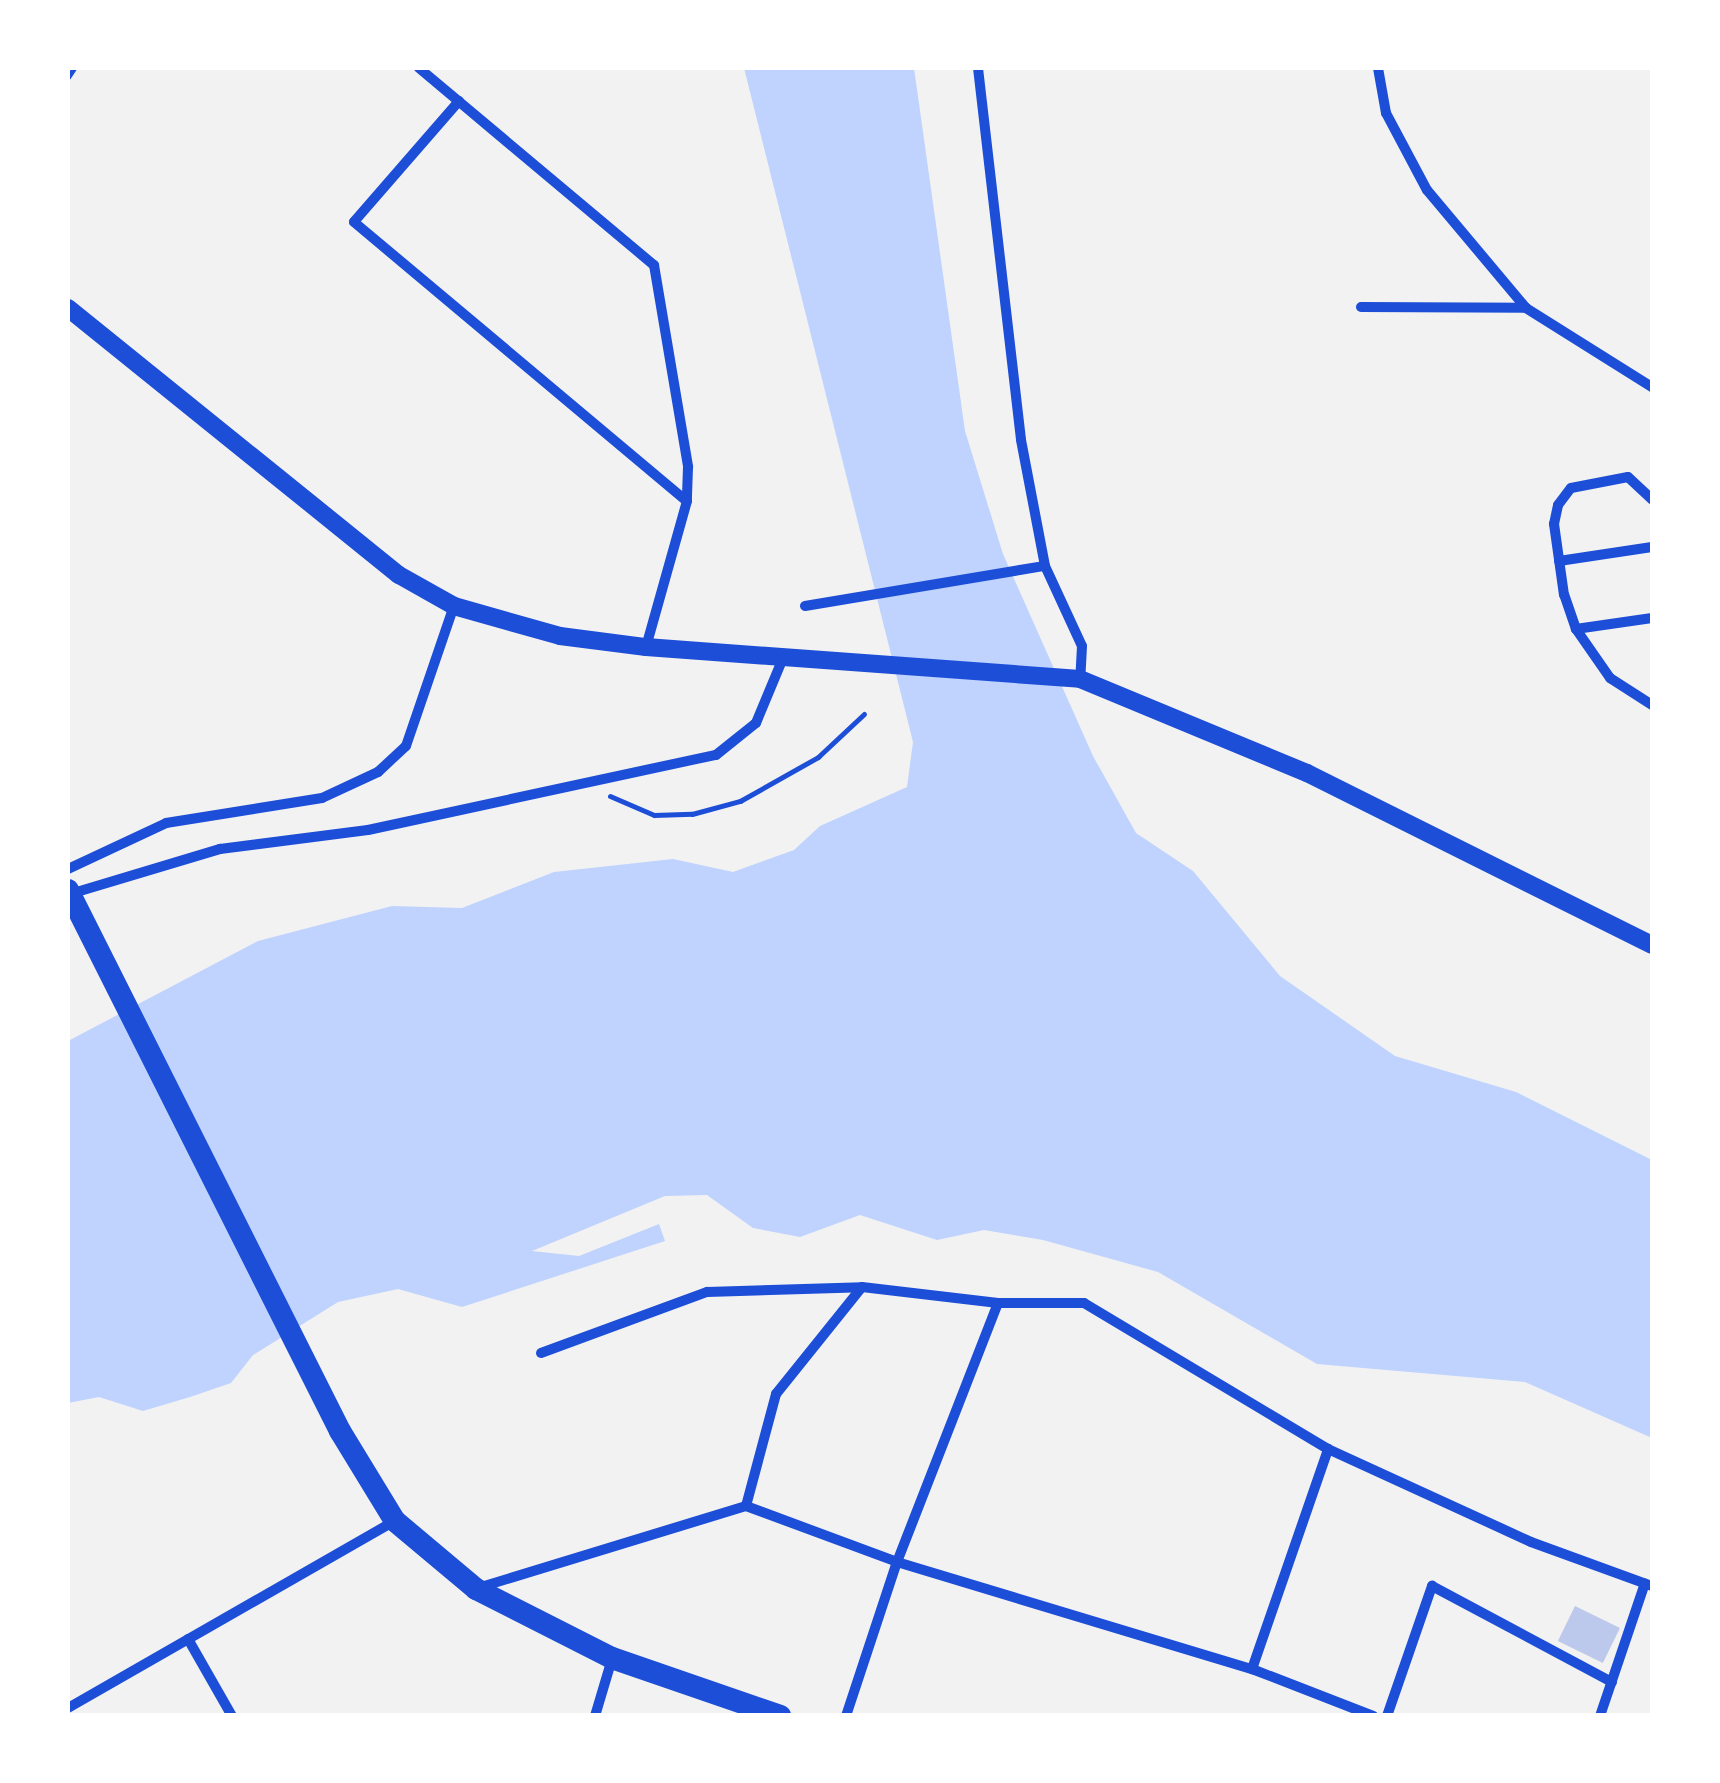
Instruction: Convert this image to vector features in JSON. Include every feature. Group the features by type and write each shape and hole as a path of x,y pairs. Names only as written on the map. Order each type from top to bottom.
{"highway":[{"path":"69,892 340,1431 394,1521 476,1589 612,1658 780,1716"}],"street":[{"path":"419,68 654,265 688,467 688,501 646,648"},
{"path":"978,68 1022,440 1045,566 1082,646 1080,679"},
{"path":"1378,68 1386,113 1426,190 1526,308 1652,387"},
{"path":"459,101 354,222 688,501"},
{"path":"1361,307 1526,308"},
{"path":"68,308 399,575 454,606 560,636 646,648 1080,679 1308,773 1652,945"},
{"path":"1652,499 1628,477 1571,488 1554,524 1576,629 1610,678 1652,705"},
{"path":"1560,561 1652,547"},
{"path":"805,606 1045,566"},
{"path":"68,869 166,822 322,798 378,772 406,746 454,606"},
{"path":"1576,629 1652,618"},
{"path":"69,892 220,849 368,830 589,787 716,755 756,723 784,658"},
{"path":"746,1506 776,1394 862,1287"},
{"path":"542,1353 707,1292 862,1287 998,1303 1084,1303 1328,1449 1531,1542 1649,1585 1600,1716"},
{"path":"846,1716 897,1562 998,1303"},
{"path":"1252,1669 1328,1449"},
{"path":"476,1589 746,1506 897,1562 1252,1669 1373,1715"},
{"path":"68,1708 394,1521"},
{"path":"1387,1716 1432,1586 1612,1682"},
{"path":"188,1640 232,1716"},
{"path":"595,1716 612,1658"}],"path":[{"path":"68,76 74,68"},
{"path":"589,787 654,815 692,814 740,801 818,757 864,714"}],"water":[{"path":"744,68 914,68 965,431 1003,554 1093,756 1136,833 1193,871 1280,976 1395,1056 1516,1092 1652,1160 1652,1438 1525,1382 1317,1364 1158,1272 1043,1240 984,1230 937,1240 860,1215 800,1237 753,1228 707,1195 665,1196 532,1251 579,1256 659,1224 665,1241 462,1307 398,1289 338,1302 253,1355 231,1383 190,1397 143,1411 99,1397 68,1403 68,1041 258,941 392,906 462,908 554,872 673,859 733,872 794,850 820,826 907,787 913,742"}],"building":[{"path":"1575,1606 1620,1628 1603,1663 1558,1641"}]}
